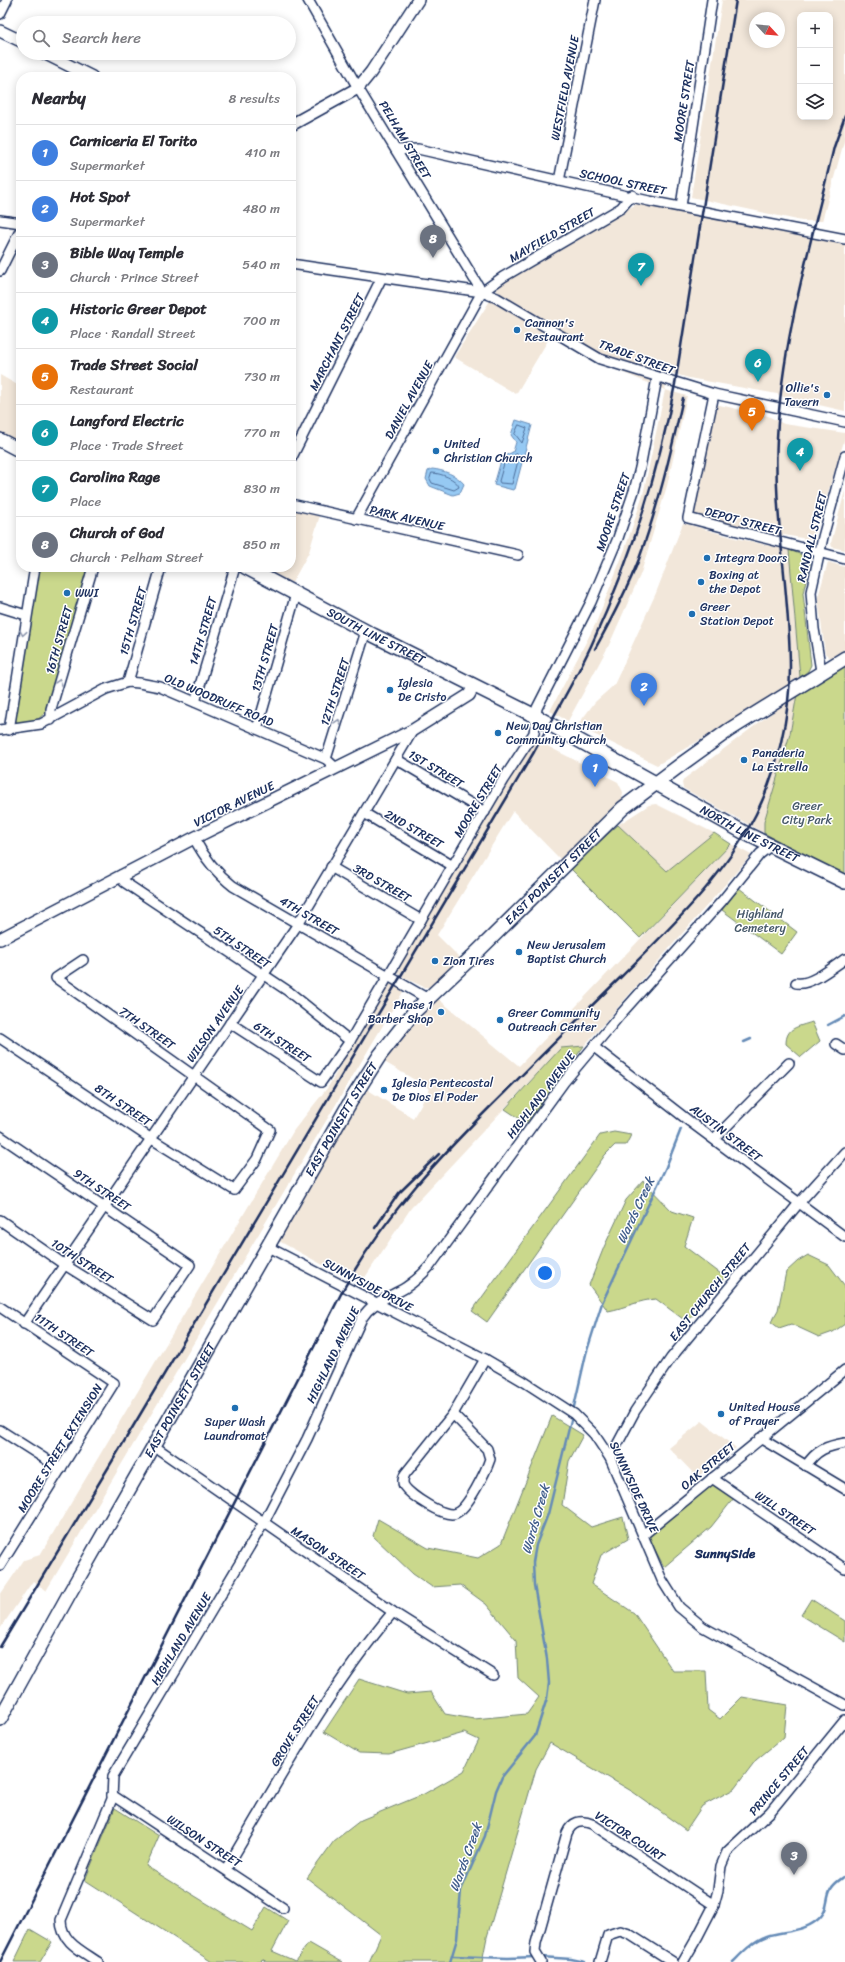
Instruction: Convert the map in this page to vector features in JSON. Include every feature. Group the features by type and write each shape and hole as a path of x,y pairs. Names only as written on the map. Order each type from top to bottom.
{"main road":[{"path":"0,440 16,448"},
{"name":"SOUTH LINE STREET","path":"254,572 366,631 535,716 656,783"},
{"name":"EAST POINSETT STREET","path":"0,1719 365,1077 396,1034 414,1012 618,813 656,783 747,718 845,658"},
{"name":"NORTH LINE STREET","path":"656,783 770,846 845,882"}],"street":[{"path":"0,14 7,0"},
{"name":"PELHAM STREET","path":"308,0 358,88 482,292"},
{"path":"296,122 358,88 371,72 418,0"},
{"name":"WESTFIELD AVENUE","path":"559,181 595,0"},
{"name":"MOORE STREET","path":"681,206 712,0"},
{"path":"0,31 16,39"},
{"path":"58,60 82,72"},
{"name":"SCHOOL STREET","path":"396,150 418,149 559,181 845,239"},
{"name":"MAYFIELD STREET","path":"482,292 503,277 621,208 632,195"},
{"path":"0,220 16,222"},
{"path":"0,271 16,239"},
{"name":"TRADE STREET","path":"296,265 382,279 482,292 497,298 600,359 657,378 714,394 845,422"},
{"name":"MARCHANT STREET","path":"296,446 382,279"},
{"name":"DANIEL AVENUE","path":"356,519 482,292"},
{"name":"MOORE STREET","path":"321,1082 350,1041 485,812 534,733 535,716 591,602 618,538 639,474 657,378"},
{"name":"DEPOT STREET","path":"714,394 688,518 845,560"},
{"name":"RANDALL STREET","path":"821,672 811,601 812,582 845,456"},
{"name":"PARK AVENUE","path":"296,505 518,555"},
{"path":"4,730 34,572"},
{"name":"16TH STREET","path":"51,720 51,709 92,572"},
{"name":"15TH STREET","path":"128,682 161,572"},
{"name":"14TH STREET","path":"195,702 234,572"},
{"name":"13TH STREET","path":"257,729 296,594"},
{"path":"0,607 26,615"},
{"name":"12TH STREET","path":"326,759 366,631"},
{"name":"OLD WOODRUFF ROAD","path":"4,730 30,727 51,720 98,692 128,682 153,685 195,702 326,759 336,768"},
{"name":"VICTOR AVENUE","path":"0,939 194,838 413,730 469,695 474,686"},
{"name":"WILSON AVENUE","path":"24,1324 298,924 413,730"},
{"name":"1ST STREET","path":"396,760 485,812"},
{"name":"2ND STREET","path":"364,813 453,866"},
{"name":"4TH STREET","path":"194,838 204,857 222,877 244,893 428,999"},
{"name":"HIGHLAND AVENUE","path":"98,1962 68,1940 63,1933 61,1920 112,1795 112,1781 115,1771 263,1524 307,1439 362,1318 375,1303 418,1279 430,1266 564,1082 666,962 722,901 760,854 770,846"},
{"name":"3RD STREET","path":"331,868 421,920"},
{"name":"5TH STREET","path":"121,875 124,882 309,1007 350,1041"},
{"path":"796,982 803,983 810,981 845,959"},
{"name":"7TH STREET","path":"83,960 56,978 270,1130 257,1159 234,1190"},
{"name":"6TH STREET","path":"230,1023 321,1082"},
{"name":"8TH STREET","path":"0,1038 150,1138 234,1190"},
{"path":"836,1044 845,1050"},
{"name":"AUSTIN STREET","path":"594,1047 845,1237"},
{"path":"714,1139 789,1063"},
{"name":"9TH STREET","path":"0,1136 190,1265 153,1320"},
{"name":"EAST CHURCH STREET","path":"610,1458 635,1411 672,1358 799,1203 845,1152"},
{"name":"10TH STREET","path":"0,1220 65,1265 153,1320"},
{"name":"SUNNYSIDE DRIVE","path":"268,1247 485,1360 574,1414 594,1434 610,1458 669,1594 690,1618 845,1705"},
{"name":"11TH STREET","path":"0,1307 114,1383"},
{"path":"453,1414 487,1449 490,1459 479,1483 466,1503 458,1512 452,1515 444,1513 424,1501 405,1486 403,1480 405,1474 453,1414 485,1360"},
{"name":"OAK STREET","path":"643,1535 845,1370"},
{"name":"MOORE STREET EXTENSION","path":"1,1560 61,1469 114,1383"},
{"path":"0,1430 61,1469"},
{"path":"760,1438 845,1489"},
{"path":"806,1466 818,1451 827,1447 845,1444"},
{"name":"MASON STREET","path":"154,1446 263,1524 393,1612 493,1675"},
{"name":"WILL STREET","path":"712,1478 845,1569"},
{"name":"GROVE STREET","path":"226,1869 338,1684 359,1654 393,1612"},
{"name":"PRINCE STREET","path":"683,1962 714,1906 721,1866 727,1852 770,1812 845,1720"},
{"name":"WILSON STREET","path":"112,1795 283,1908"},
{"name":"VICTOR COURT","path":"541,1962 536,1952 536,1943 567,1833 573,1824 578,1822 588,1822 592,1824 714,1906"},
{"path":"600,1962 608,1935 620,1931 629,1934 674,1962"}],"shaded area":[{"path":"722,0 845,0 845,138 822,221 802,221 691,197"},
{"path":"640,202 845,245 845,411 784,397 777,394 689,378 668,372 665,390 597,362 550,337 516,394 454,357 502,282"},
{"path":"0,375 16,384 16,440 0,432"},
{"path":"665,390 687,396 667,486 641,573 609,645 568,721 550,711 596,623 625,549 643,495"},
{"path":"715,404 768,416 784,424 845,433 845,438 813,540 784,535 777,538 691,516"},
{"path":"845,491 845,550 832,547 831,543"},
{"path":"296,510 320,515 309,552 292,583 271,572 296,572"},
{"path":"683,523 735,538 789,550 800,677 786,690 657,765 577,726 595,702 614,685 656,593"},
{"path":"828,562 845,567 845,649 833,657 829,657 825,653 818,597"},
{"path":"797,694 790,734 764,822 764,833 683,788 682,783 684,779"},
{"path":"535,738 551,748 618,782 623,792 622,800 561,860 513,811 437,935 460,958 431,987 424,987 409,980 395,972"},
{"path":"656,804 714,833 667,871 618,825 649,805"},
{"path":"731,844 751,855 584,1046 561,1048 411,1208 360,1285 277,1240 365,1088 413,1118 430,1089 381,1060 415,1018 436,997 519,1066"},
{"path":"390,981 404,990 46,1591 33,1581 0,1629 0,1595 24,1560 40,1555 294,1130 328,1087"},
{"path":"702,1421 736,1448 697,1477 669,1448"}],"green space":[{"path":"789,550 805,556 810,563 803,593 811,665 808,671 800,677"},
{"path":"39,572 87,572 45,713 37,720 14,725 11,722"},
{"name":"Greer City Park","path":"845,664 845,877 764,833 764,822 790,734 797,694"},
{"path":"618,825 667,871 714,833 731,844 640,938 570,868"},
{"name":"Highland Cemetery","path":"739,888 797,932 781,954 722,910"},
{"path":"812,1022 820,1041 801,1057 786,1044 788,1034 794,1028"},
{"path":"584,1046 526,1123 505,1109 561,1048"},
{"path":"614,1132 631,1135 626,1145 615,1145 605,1155 487,1322 472,1311 600,1135"},
{"path":"643,1181 672,1211 693,1218 684,1246 725,1277 687,1322 656,1299 608,1311 589,1285 604,1247 626,1200"},
{"path":"808,1255 829,1265 845,1286 845,1324 833,1332 819,1337 791,1324 779,1328 771,1322 778,1310 786,1272 798,1261"},
{"path":"552,1416 583,1435 569,1461 562,1505 591,1527 623,1517 628,1539 601,1555 591,1584 634,1613 673,1671 706,1671 708,1710 720,1719 742,1697 787,1705 784,1737 756,1760 734,1789 702,1806 686,1830 633,1792 550,1743 536,1769 487,1937 482,1962 369,1962 381,1935 307,1878 334,1841 361,1820 424,1794 464,1771 479,1740 464,1733 389,1754 359,1753 324,1732 359,1679 407,1694 431,1692 445,1714 474,1719 527,1714 539,1697 518,1678 516,1640 486,1604 460,1585 432,1587 413,1574 373,1536 378,1519 428,1548 478,1558 501,1544"},
{"path":"712,1482 734,1498 711,1527 664,1567 649,1538 652,1531"},
{"path":"811,1599 845,1621 845,1642 801,1615"},
{"path":"115,1808 159,1836 146,1866 252,1931 266,1907 288,1921 272,1951 295,1961 309,1943 342,1962 267,1962 262,1959 261,1962 212,1962 85,1880"},
{"path":"30,1929 52,1942 40,1962 14,1962"}],"water":[{"path":"516,420 532,425 515,489 513,490 494,485 502,457 513,452 516,442 511,435"},
{"path":"432,469 441,470 458,478 464,484 460,493 453,495 430,486 426,479 428,471"}],"waterway":[{"name":"Wards Creek","path":"828,1025 845,1016"},
{"name":"Wards Creek","path":"744,1042 751,1039"},
{"name":"Wards Creek","path":"573,1411 586,1354 602,1303 666,1167 681,1129"},
{"name":"Wards Creek","path":"450,1962 457,1939 461,1890 485,1836 496,1791 502,1777 535,1736 547,1698 549,1683 547,1659 534,1585 533,1562 536,1545 548,1514 572,1416"},
{"path":"733,1962 748,1947 762,1938 811,1925 823,1913 832,1887 845,1876"},
{"path":"453,1956 508,1958 536,1957"},
{"path":"541,1957 571,1959 585,1962"}],"railway":[{"path":"0,1647 122,1445 534,752 571,686 591,646 630,550 651,484 668,418 675,384 736,0"},
{"path":"0,1962 343,1290 377,1235 438,1161 677,920 728,859 756,814 776,762 788,705 790,668 789,639 779,524 776,467 780,401 791,328 807,255 834,147 845,116"},
{"path":"595,649 613,616 639,559 669,459 683,398"},
{"path":"375,1228 399,1193 439,1154"}],"place":[{"name":"Church of God","path":"433,258"},
{"name":"Carolina Rage","path":"641,286"},
{"name":"Cannon's Restaurant","path":"517,330"},
{"name":"Langford Electric","path":"758,382"},
{"name":"Ollie's Tavern","path":"827,395"},
{"name":"Trade Street Social","path":"752,431"},
{"name":"United Christian Church","path":"436,451"},
{"name":"Historic Greer Depot","path":"800,471"},
{"name":"Integra Doors","path":"707,558"},
{"name":"Boxing at the Depot","path":"701,582"},
{"name":"WWI","path":"67,593"},
{"name":"Greer Station Depot","path":"692,614"},
{"name":"Iglesia De Cristo","path":"390,690"},
{"name":"Hot Spot","path":"644,706"},
{"name":"New Day Christian Community Church","path":"498,733"},
{"name":"Panaderia La Estrella","path":"744,760"},
{"name":"Carniceria El Torito","path":"595,787"},
{"name":"New Jerusalem Baptist Church","path":"519,952"},
{"name":"Zion Tires","path":"435,961"},
{"name":"Phase 1 Barber Shop","path":"441,1012"},
{"name":"Greer Community Outreach Center","path":"500,1020"},
{"name":"Iglesia Pentecostal De Dios El Poder","path":"384,1090"},
{"name":"Super Wash Laundromat","path":"235,1408"},
{"name":"United House of Prayer","path":"721,1414"},
{"name":"Bible Way Temple","path":"794,1875"}],"district":[{"name":"SunnySide","path":"725,1553"}]}
